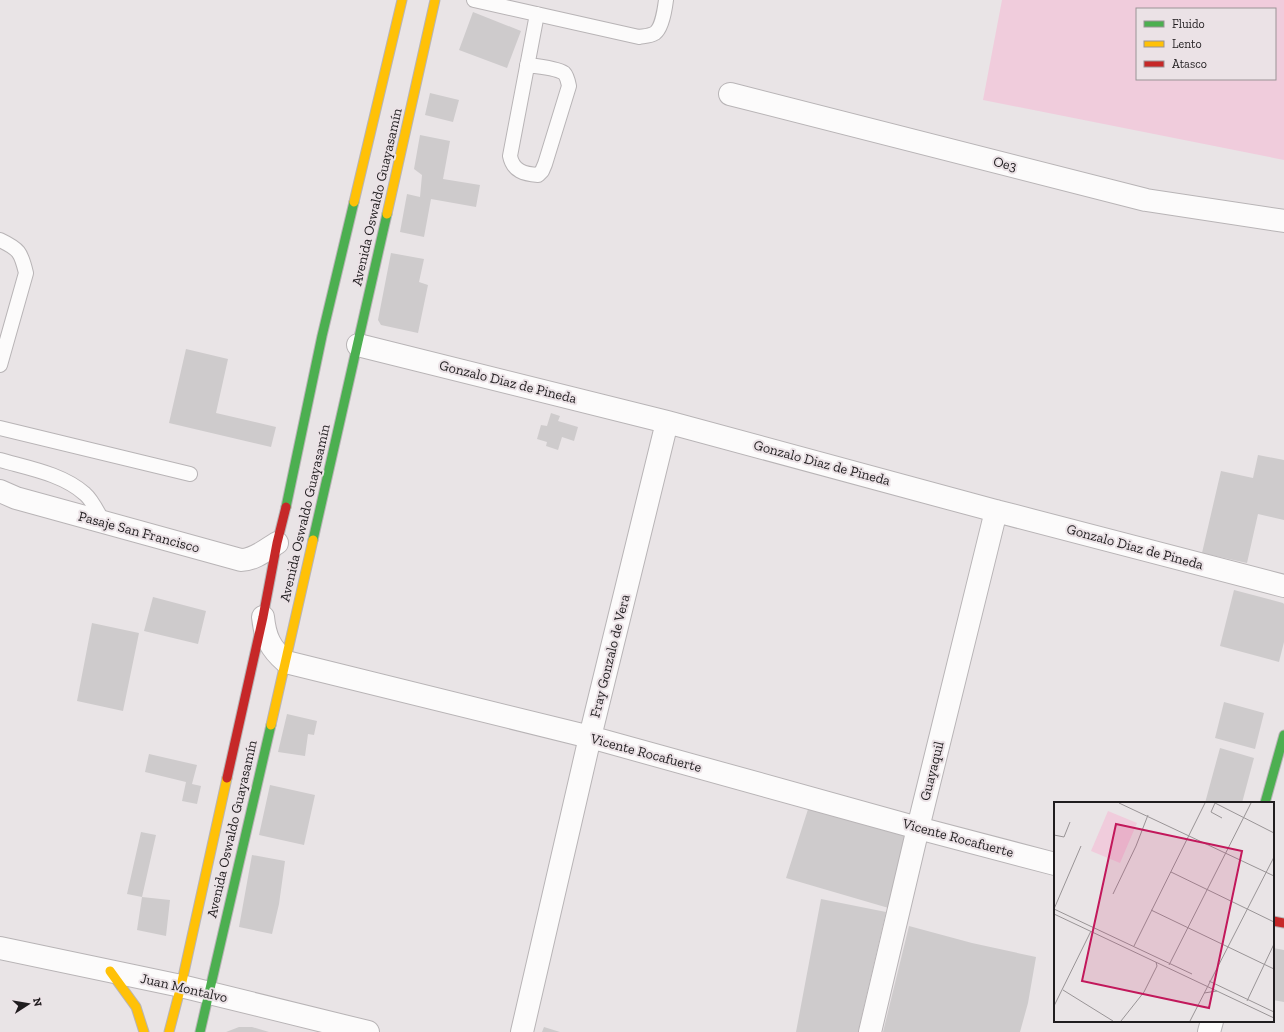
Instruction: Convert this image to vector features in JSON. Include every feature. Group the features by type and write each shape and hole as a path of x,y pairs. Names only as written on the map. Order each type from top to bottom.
{"main road":[{"name":"Avenida Oswaldo Guayasamín","path":"170,1026 264,617 277,543 291,486 322,336 402,0"},
{"name":"Avenida Oswaldo Guayasamín","path":"200,1032 286,662 435,0"},
{"path":"1265,802 1284,735"},
{"path":"1274,921 1284,923"},
{"path":"110,971 136,1008 144,1032"}],"street":[{"name":"Oe3","path":"730,94 1146,200 1284,221"},
{"name":"Gonzalo Diaz de Pineda","path":"358,345 668,422 996,511 1284,586"},
{"name":"Fray Gonzalo de Vera","path":"522,1032 590,737 668,422"},
{"name":"Pasaje San Francisco","path":"0,491 16,498 241,560 252,558 277,543"},
{"name":"Guayaquil","path":"870,1032 918,828 996,511"},
{"path":"264,617 264,630 269,642 276,653 286,662"},
{"name":"Vicente Rocafuerte","path":"286,662 590,737 918,828 1054,864"},
{"name":"Juan Montalvo","path":"0,948 180,986 368,1032"},
{"path":"1209,1032 1212,1022"}],"lane":[{"path":"474,0 639,37 656,32 660,24 666,0"},
{"path":"527,65 556,70 563,73 568,79 569,86 545,164 542,171 538,175 518,170 512,164 510,156 527,65 537,14"},
{"path":"0,240 14,247 22,259 26,273 6,316 0,365"},
{"path":"0,428 190,474"},
{"path":"0,460 48,474 68,482 86,494 104,522"},
{"path":"152,1032 170,1026"}],"shaded area":[{"path":"1002,0 1284,0 1284,160 983,100"}],"building":[{"path":"473,12 521,31 507,68 459,50"},
{"path":"430,93 459,100 453,122 425,115"},
{"path":"420,135 450,141 443,179 480,185 476,207 431,199 424,237 400,232 407,194 420,197 422,175 414,169"},
{"path":"391,253 424,259 419,282 428,285 418,333 381,325 378,320"},
{"path":"186,349 228,359 216,413 276,427 271,447 169,423"},
{"path":"551,413 560,416 558,421 578,427 574,441 562,437 558,450 546,446 547,442 537,439 541,425 547,426"},
{"path":"1258,455 1284,460 1284,520 1258,514 1247,563 1202,553 1221,471 1253,478"},
{"path":"1234,590 1284,604 1284,642 1279,662 1220,646"},
{"path":"153,597 206,611 198,644 144,631"},
{"path":"92,623 139,633 123,711 77,701"},
{"path":"1224,702 1264,713 1255,749 1215,738"},
{"path":"287,714 317,721 314,735 308,734 305,756 278,752"},
{"path":"1220,748 1254,758 1242,802 1205,802"},
{"path":"149,754 197,765 192,784 201,786 197,804 182,801 186,782 145,772"},
{"path":"270,785 315,795 304,845 259,835"},
{"path":"810,803 918,828 892,909 786,878"},
{"path":"141,832 156,835 142,897 127,894"},
{"path":"252,855 285,861 279,904 272,934 239,927"},
{"path":"142,897 170,900 166,936 137,930"},
{"path":"821,899 886,912 858,1032 796,1032"},
{"path":"909,926 972,943 1036,957 1028,1003 1020,1032 883,1032"},
{"path":"1274,948 1284,950 1284,1002 1274,1000"},
{"path":"239,1027 252,1027 269,1032 226,1032"},
{"path":"544,1027 560,1032 542,1032"}],"traffic: fast":[{"path":"286,507 322,336 354,202"},
{"path":"313,540 387,214"},
{"path":"200,1032 271,725"},
{"path":"1265,802 1284,735"}],"traffic: slow":[{"path":"354,202 402,0"},
{"path":"387,214 435,0"},
{"path":"271,725 313,540"},
{"path":"169,1032 181,986 227,778"},
{"path":"110,971 136,1007 144,1032"}],"traffic: jam":[{"path":"227,778 286,507"},
{"path":"1274,921 1284,923"}]}
